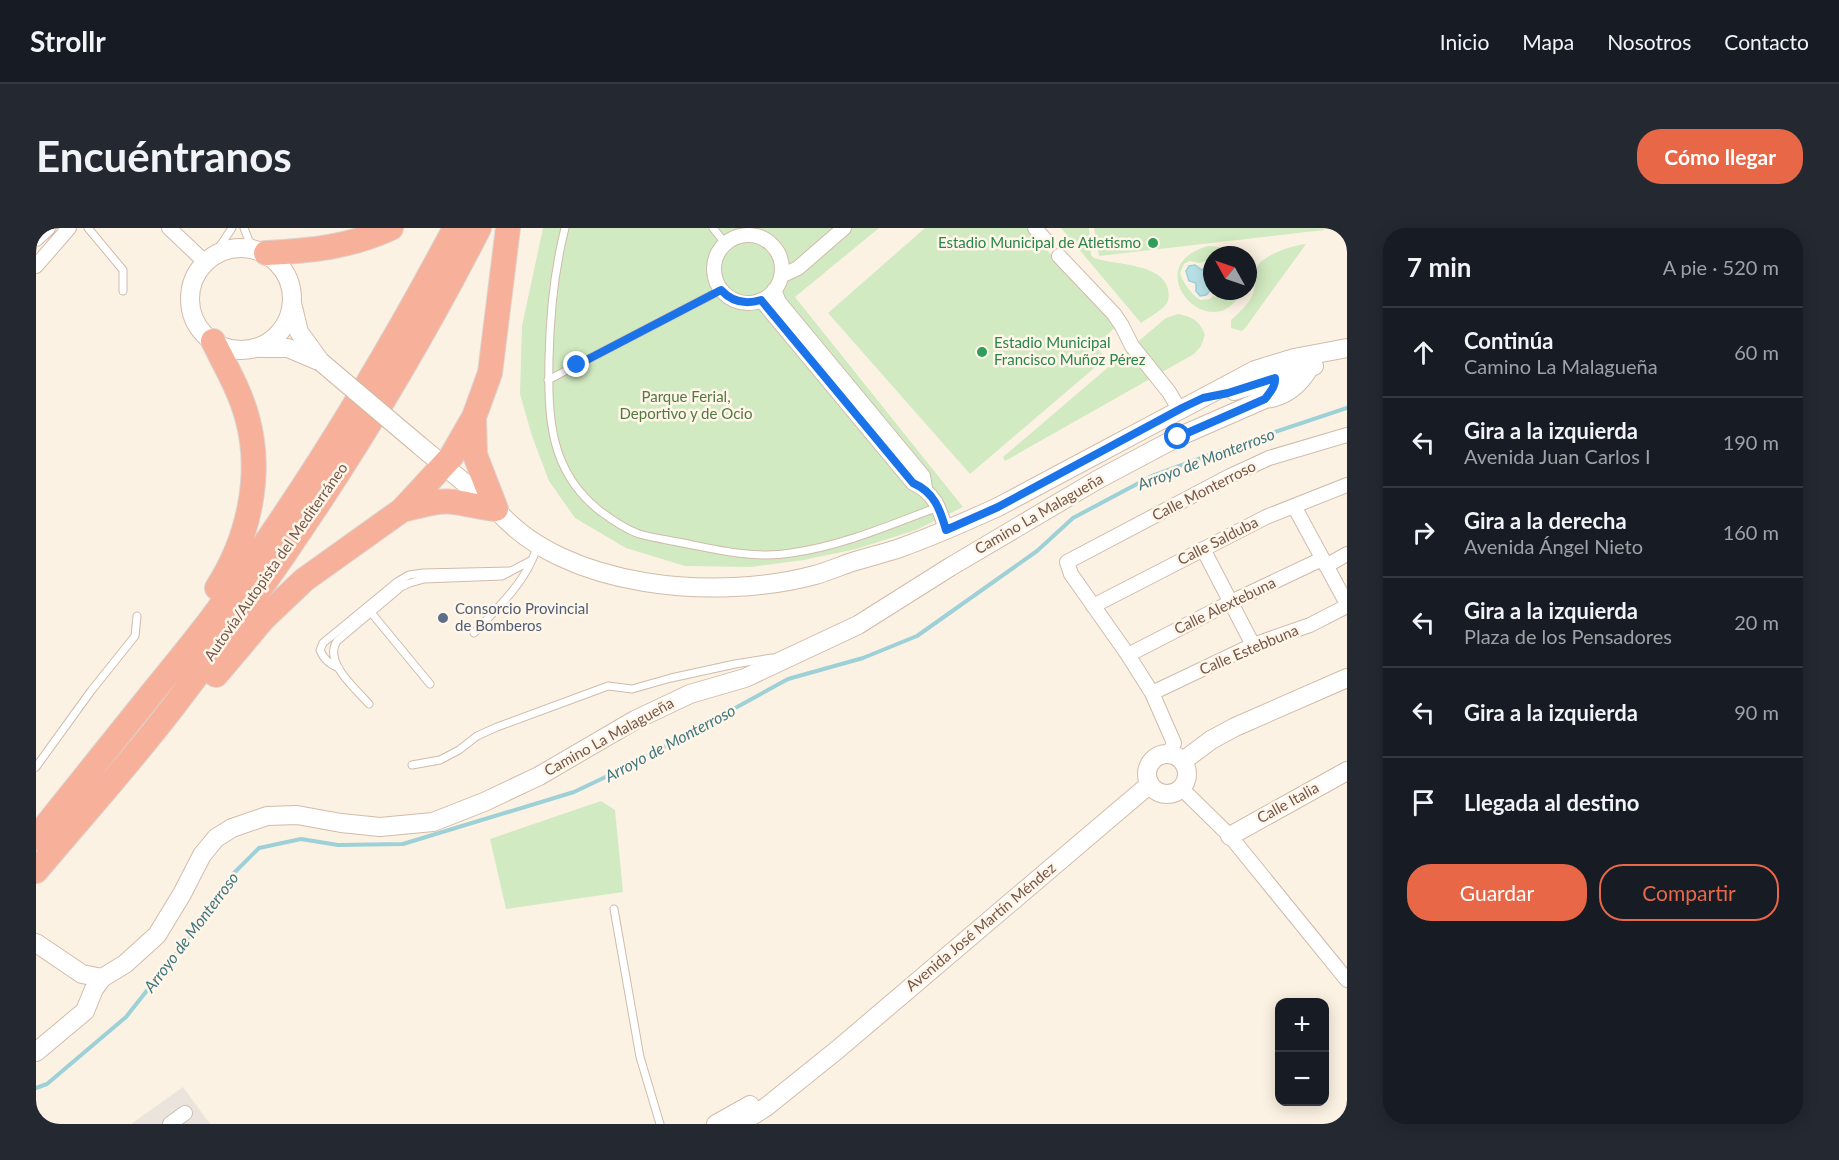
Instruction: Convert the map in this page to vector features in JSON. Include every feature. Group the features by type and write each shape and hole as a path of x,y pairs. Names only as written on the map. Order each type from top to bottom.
{"highway":[{"path":"264,252 309,251 341,246 370,238 391,228"},
{"name":"Autovía/Autopista del Mediterráneo","path":"36,838 234,588 327,451 390,347 454,228"},
{"name":"Autovía/Autopista del Mediterráneo","path":"36,871 139,750 246,610 338,476 400,373 479,228"},
{"path":"139,750 187,709 264,618 304,580 402,510 444,466 474,417 490,373 508,228"},
{"path":"174,666 205,606 228,570 240,542 253,490 255,463 247,415 213,342"},
{"path":"402,510 430,503 453,502 496,509 475,455 474,417"}],"street":[{"path":"36,239 48,228"},
{"path":"36,266 69,228"},
{"path":"169,228 209,260"},
{"path":"782,276 798,268 843,228"},
{"path":"1035,228 1047,242"},
{"path":"754,235 768,241 778,253 782,276 774,290 761,300 754,303 739,302 721,290 713,269 716,255 725,243 739,236 754,235"},
{"path":"257,348 270,341 281,331 289,318 292,288 287,274 278,262 264,252 242,248 230,249 209,260 196,274 191,289 190,304 198,325 213,342 227,348 242,350 288,348 321,362"},
{"path":"1059,255 1114,314 1132,346 1162,382 1179,409"},
{"path":"774,290 779,302 923,476 925,488"},
{"path":"761,300 913,483 925,488 940,506 946,530"},
{"path":"292,303 299,332 321,362 496,509 509,514 538,547 577,554 614,566 684,576 758,575 848,564 896,549 998,507 1255,370 1294,358 1344,353"},
{"path":"1203,398 1228,393 1310,367 1344,353"},
{"path":"1265,399 1276,382 1275,373 1280,369 1344,353"},
{"name":"Camino La Malagueña","path":"36,1052 85,1011 94,989 102,978 125,964 157,935 202,855 216,838 232,828 267,816 297,815 380,827 433,822 483,802 539,776 635,720 690,694 745,678 858,626 950,567 1097,480 1178,437 1291,390 1303,379 1310,367"},
{"name":"Calle Monterroso","path":"1093,606 1071,574 1067,562 1230,476 1269,458 1347,435"},
{"name":"Calle Salduba","path":"1093,606 1203,549 1347,484"},
{"path":"1294,506 1347,605"},
{"path":"1203,549 1253,645"},
{"name":"Calle Alextebuna","path":"1128,655 1231,602 1347,554"},
{"name":"Calle Estebbuna","path":"1152,693 1253,645 1310,625 1347,605"},
{"path":"1093,606 1152,693 1174,743 1176,757 1188,775 1181,789 1167,794 1160,793 1150,784 1147,773 1154,759 1176,757 1234,727 1347,678"},
{"name":"Calle Italia","path":"1230,836 1347,771"},
{"name":"Avenida José Martín Méndez","path":"739,1124 766,1107 812,1070 1150,784"},
{"path":"1181,789 1230,836 1347,980"},
{"path":"36,943 82,974 102,978"},
{"name":"Avenida José Martín Méndez","path":"717,1124 812,1070"},
{"path":"170,1124 185,1113"}],"lane":[{"path":"88,228 123,270 123,291"},
{"path":"209,260 232,228"},
{"path":"244,228 249,241 264,252"},
{"path":"565,228 556,262 550,314 548,380 551,428 555,447 564,467 592,505 614,521 637,533 719,551 789,554 854,538 940,506"},
{"path":"713,228 725,243"},
{"path":"548,380 721,290"},
{"path":"369,704 339,668 333,647 397,582 409,575 510,571 538,547"},
{"path":"474,633 525,575 538,547"},
{"path":"339,668 330,664 323,656 320,650 323,643 369,609"},
{"path":"369,609 430,684"},
{"path":"36,767 91,691 135,636 137,616"},
{"path":"412,765 440,760 459,750 477,736 497,727 608,686 632,689 671,678 771,657 777,663"},
{"path":"614,909 640,1057 660,1124"}],"shaded area":[{"path":"183,1087 210,1124 131,1124"}],"green space":[{"name":"Parque Ferial, Deportivo y de Ocio","path":"543,228 879,228 795,297 963,507 916,530 856,549 804,560 751,567 685,566 626,548 575,518 549,481 532,436 520,394 522,326"},
{"name":"Estadio Municipal Francisco Muñoz Pérez","path":"925,228 1027,228 1116,326 1096,347 1106,358 970,474 828,313"},
{"path":"1061,228 1089,228 1091,255 1094,258 1136,266 1157,274 1164,280 1168,289 1169,296 1165,306 1141,323"},
{"name":"Estadio Municipal de Atletismo","path":"1094,228 1324,228 1324,230 1099,256"},
{"path":"1306,244 1246,327 1242,331 1231,328 1231,320 1249,300 1257,300 1257,267 1265,259"},
{"path":"1203,248 1203,262 1189,261 1184,264 1180,273 1188,288 1201,300 1235,300 1229,307 1214,312 1199,308 1186,298 1179,285 1178,270 1187,256"},
{"path":"1178,314 1195,320 1205,335 1201,346 1194,354 1005,461 1003,457 1154,328 1166,318"},
{"path":"601,801 615,810 623,892 506,909 490,839"}],"water":[{"path":"1195,265 1202,270 1203,296 1200,296 1196,291 1196,283 1189,281 1186,271 1189,266"}],"waterway":[{"name":"Arroyo de Monterroso","path":"36,1088 47,1084 126,1017 191,935 232,875 259,848 301,839 338,845 403,844 574,792 635,763 788,679 863,658 917,636 1037,551 1073,518 1152,476 1347,408"}],"place":[{"name":"Estadio Municipal de Atletismo","path":"1153,243"},
{"name":"Estadio Municipal Francisco Muñoz Pérez","path":"982,352"},
{"name":"Consorcio Provincial de Bomberos","path":"443,618"}],"route":[{"path":"577,365 721,290 739,302 754,303 761,300 913,483 925,488 940,506 946,530 998,507 1203,398 1228,393 1275,378 1276,382 1265,399 1178,437"}]}
